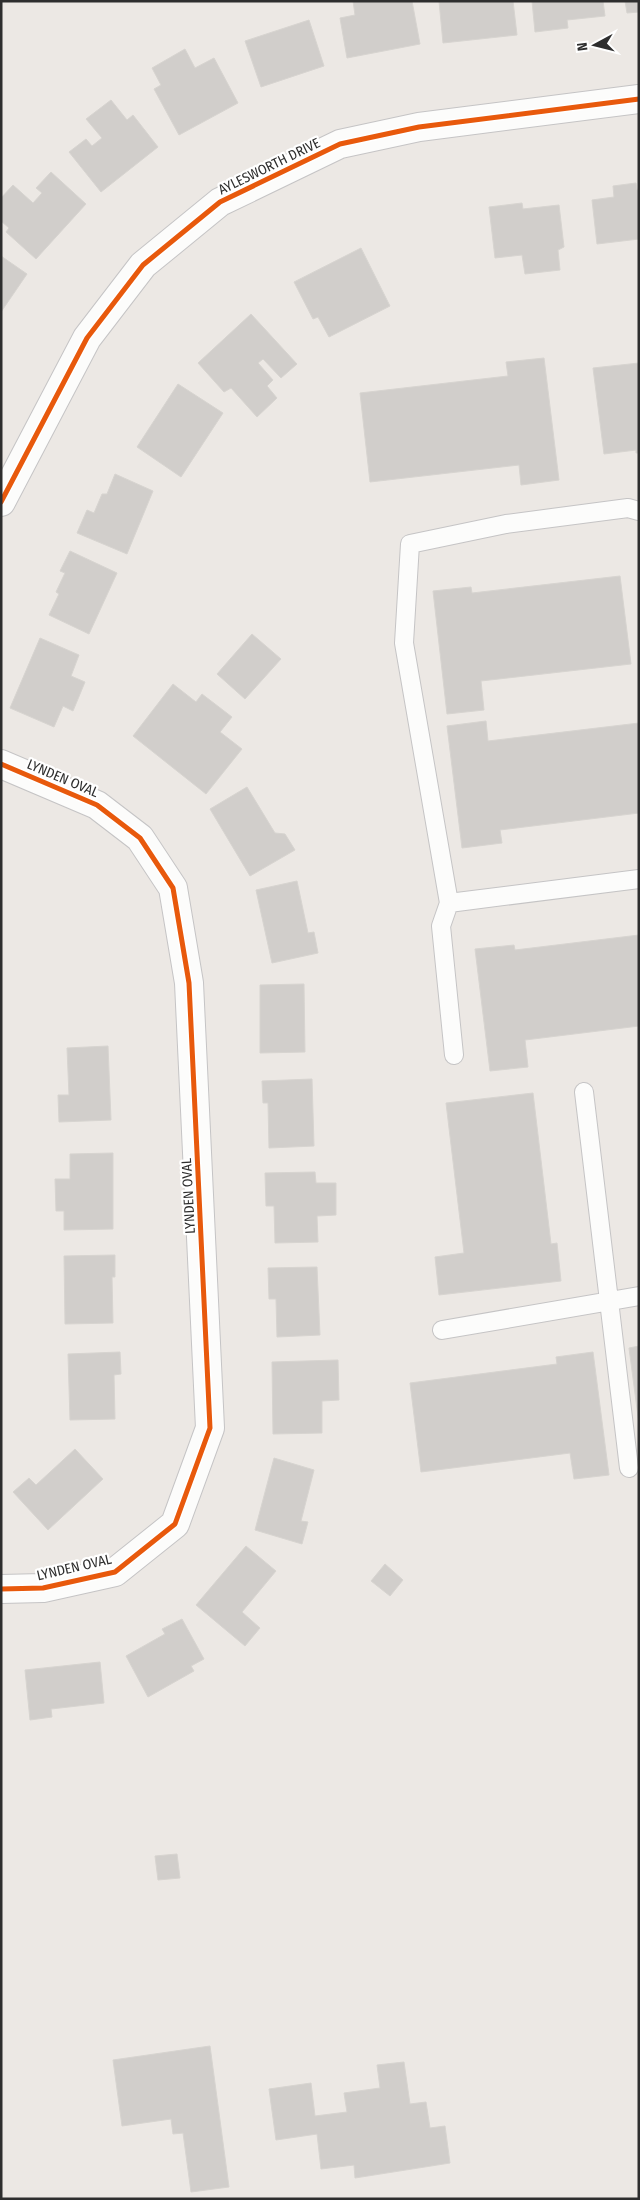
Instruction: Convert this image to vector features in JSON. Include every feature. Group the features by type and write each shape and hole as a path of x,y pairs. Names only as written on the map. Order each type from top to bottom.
{"street":[{"name":"AYLESWORTH DRIVE","path":"1,502 87,338 143,265 220,202 340,144 419,127 639,99"},
{"name":"LYNDEN OVAL","path":"1,764 98,804 140,838 173,888 189,983 210,1428 175,1524 115,1572 43,1588 1,1589"}],"lane":[{"path":"454,1055 441,926 449,903 404,643 410,544 506,524 628,508 639,511"},
{"path":"449,903 639,880"},
{"path":"584,1092 629,1468"},
{"path":"442,1330 639,1296"}],"building":[{"path":"353,1 412,1 420,44 347,58 340,18 355,15"},
{"path":"439,1 513,1 517,35 443,43"},
{"path":"532,1 603,1 605,16 567,20 568,28 535,32"},
{"path":"625,1 639,1 639,12 627,13"},
{"path":"309,20 324,66 261,87 245,41"},
{"path":"185,49 195,68 214,58 238,103 179,135 154,89 161,85 152,68"},
{"path":"111,100 127,120 133,115 158,147 101,192 69,152 86,139 92,146 102,138 86,119"},
{"path":"51,172 86,204 36,259 6,232 9,228 1,221 1,198 13,185 33,203 42,193 36,188"},
{"path":"636,183 637,190 639,190 639,239 597,244 592,200 614,197 613,186"},
{"path":"522,203 523,209 559,205 564,247 558,250 560,270 525,274 522,255 495,258 489,207"},
{"path":"361,248 390,306 329,337 318,317 313,319 294,282"},
{"path":"1,256 27,274 1,312"},
{"path":"251,314 297,364 281,378 263,359 258,363 273,380 267,386 277,398 257,417 231,388 224,392 198,363"},
{"path":"544,358 559,480 521,485 519,465 370,482 360,393 508,376 506,362"},
{"path":"639,363 639,453 636,453 636,450 604,454 593,368"},
{"path":"178,384 223,413 181,477 137,447"},
{"path":"115,474 153,491 127,554 77,533 87,510 94,513 102,494 107,494"},
{"path":"70,551 117,573 89,634 49,615 59,594 56,592 65,573 60,571"},
{"path":"620,576 631,664 481,681 484,710 447,714 433,591 471,587 472,593"},
{"path":"252,634 281,659 245,699 217,674"},
{"path":"40,638 79,655 71,676 85,682 73,711 63,706 54,727 10,708"},
{"path":"173,684 196,702 202,694 232,717 220,732 242,749 206,794 133,736"},
{"path":"486,721 488,741 639,723 639,813 500,830 502,843 462,848 447,726"},
{"path":"247,787 275,833 285,834 295,850 250,876 210,809"},
{"path":"297,881 308,933 314,932 318,953 272,963 256,890"},
{"path":"639,935 639,1026 525,1040 528,1067 490,1071 475,949 514,945 515,950"},
{"path":"304,984 305,1052 260,1053 260,985"},
{"path":"108,1046 111,1120 59,1122 58,1095 69,1095 67,1048"},
{"path":"312,1079 314,1146 269,1148 268,1103 263,1103 262,1081"},
{"path":"533,1093 551,1244 557,1243 561,1281 439,1295 435,1257 464,1253 446,1103"},
{"path":"113,1153 113,1229 64,1230 64,1211 56,1211 55,1179 70,1179 70,1154"},
{"path":"315,1172 316,1183 336,1183 336,1215 317,1216 318,1242 275,1243 274,1206 266,1206 265,1173"},
{"path":"115,1255 115,1277 112,1277 113,1323 65,1324 64,1256"},
{"path":"317,1267 320,1335 277,1337 276,1299 269,1299 268,1268"},
{"path":"639,1346 639,1424 629,1348"},
{"path":"120,1352 121,1374 114,1375 115,1419 70,1420 68,1354"},
{"path":"593,1352 609,1475 574,1479 570,1453 421,1472 410,1383 557,1364 556,1357"},
{"path":"338,1360 339,1400 322,1401 322,1433 273,1434 272,1362"},
{"path":"75,1449 103,1479 48,1530 13,1492 29,1478 36,1485"},
{"path":"274,1458 314,1470 301,1521 308,1522 302,1544 255,1530"},
{"path":"246,1546 276,1571 242,1612 260,1628 245,1646 196,1605"},
{"path":"385,1564 403,1580 390,1596 371,1581"},
{"path":"182,1619 204,1659 191,1666 194,1671 148,1697 126,1656 165,1634 162,1629"},
{"path":"100,1662 104,1703 51,1709 52,1717 30,1720 25,1670"},
{"path":"177,1854 180,1878 158,1880 155,1856"},
{"path":"210,2046 229,2187 191,2192 183,2133 173,2134 171,2119 122,2126 113,2060"},
{"path":"404,2062 410,2104 426,2102 430,2128 445,2126 450,2163 355,2178 354,2165 321,2169 317,2134 276,2140 269,2089 311,2083 315,2116 347,2112 344,2093 380,2088 377,2065"}],"cycle path":[{"path":"1,502 87,338 143,265 220,202 340,144 419,127 639,99"},
{"path":"1,764 97,805 140,838 173,888 189,983 210,1428 175,1524 115,1572 43,1588 1,1589"}]}
